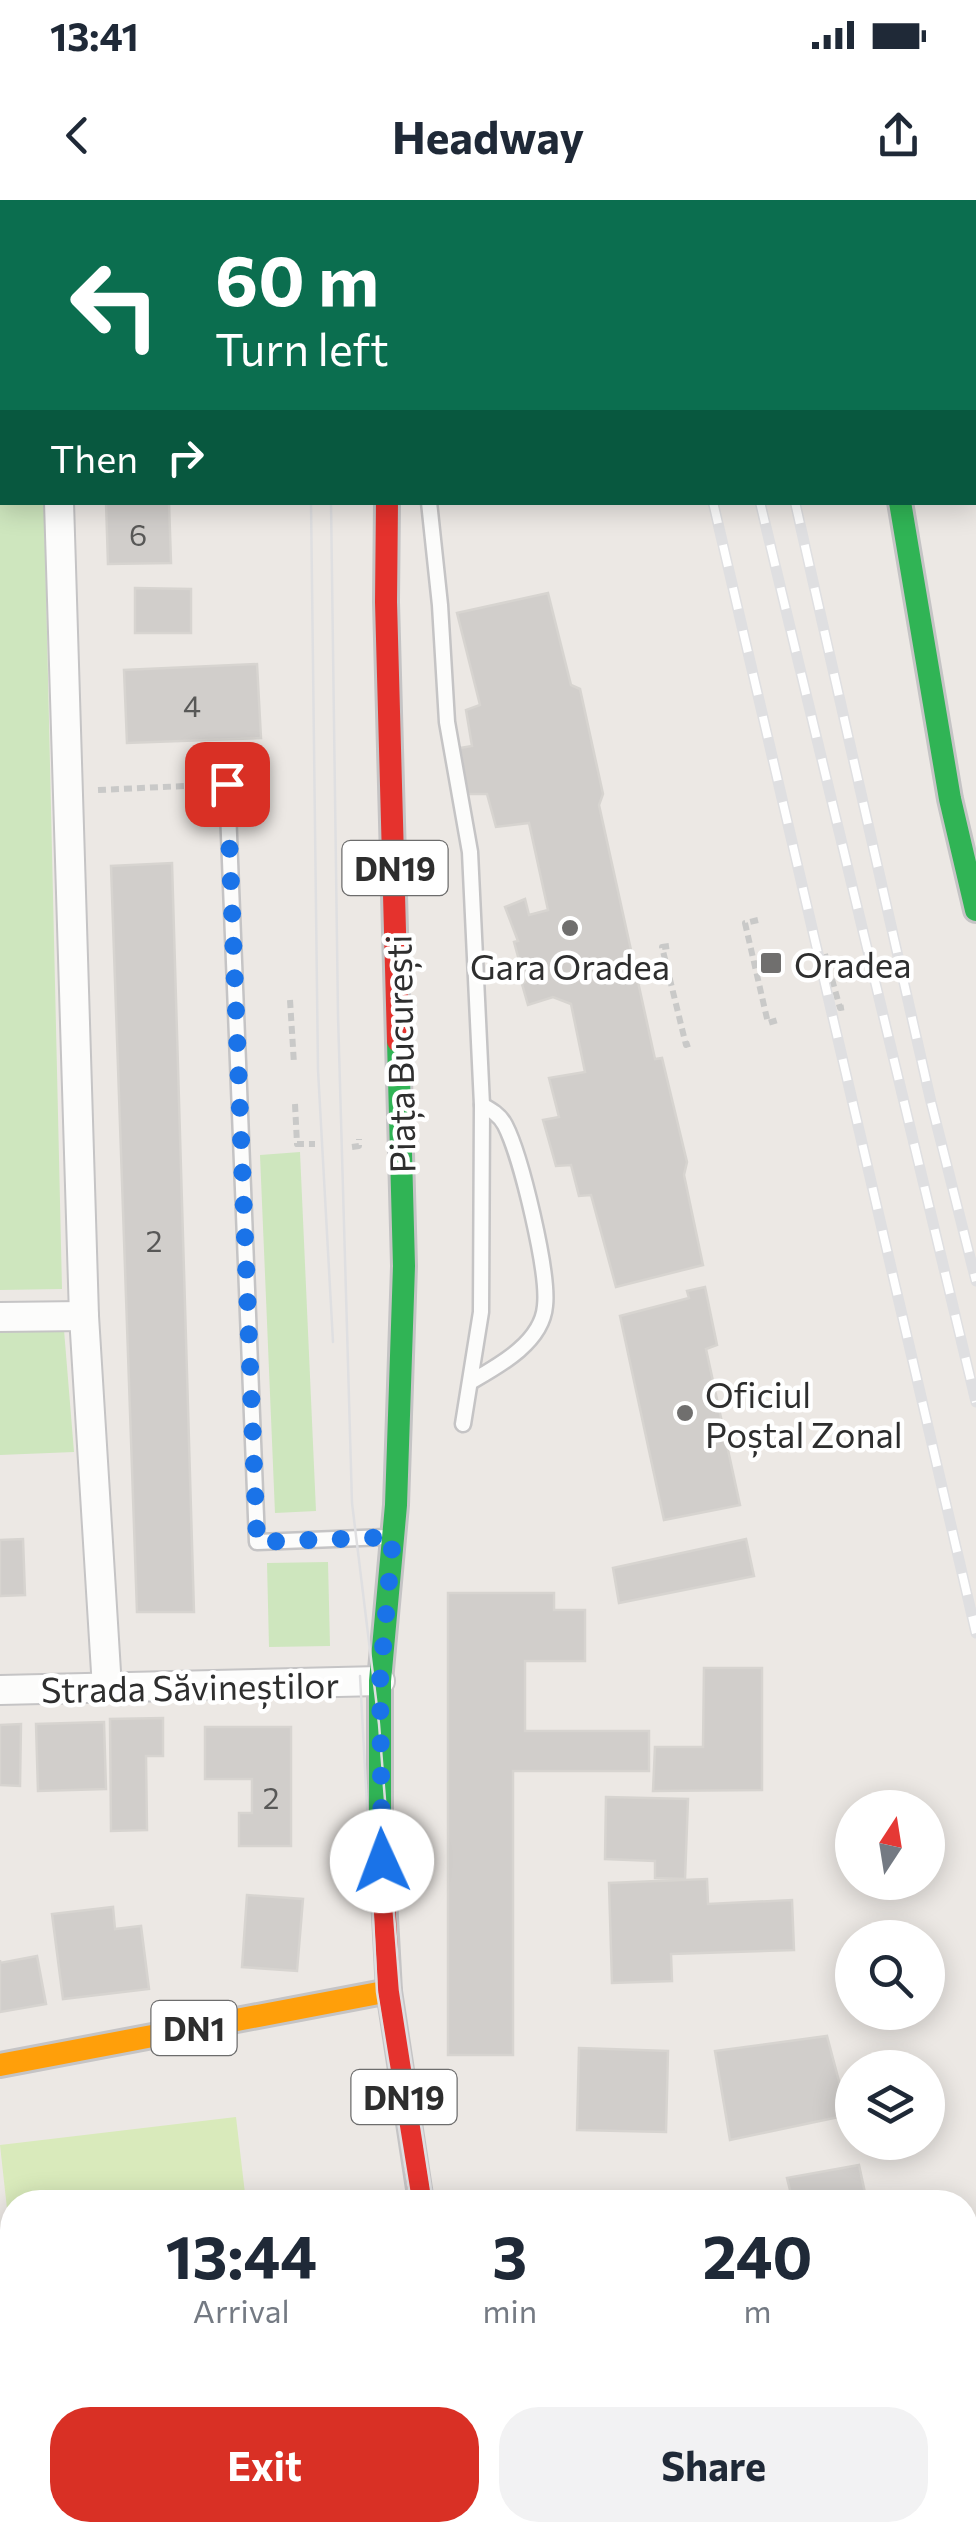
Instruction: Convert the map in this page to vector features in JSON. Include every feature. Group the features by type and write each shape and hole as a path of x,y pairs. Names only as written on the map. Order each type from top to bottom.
{"main road":[{"name":"Piața București","path":"387,505 386,602 404,1266 393,1537"},
{"path":"901,505 963,799 976,910"},
{"name":"Piața București","path":"365,519 386,602"},
{"name":"DN19","path":"393,1537 380,1681 380,1829 389,1991 418,2190"},
{"name":"DN1","path":"0,2065 389,1991"}],"street":[{"path":"59,505 84,1316 107,1688"},
{"path":"0,1318 84,1316"},
{"name":"Strada Săvineștilor","path":"0,1690 380,1681"}],"lane":[{"path":"429,505 447,722 470,852 482,1105 481,1312 463,1424"},
{"path":"227,784 257,1542 393,1537"},
{"path":"472,1381 504,1362 533,1334 546,1307 534,1222 517,1155 503,1121 482,1105"}],"path":[{"path":"68,791 227,784"},
{"path":"758,920 745,924 768,1023 781,1020"},
{"path":"669,946 662,947 686,1044 692,1043"},
{"path":"826,954 840,1008 846,1008"},
{"path":"290,1000 294,1064"},
{"path":"295,1104 297,1144 315,1144"}],"green space":[{"path":"0,505 44,505 62,1289 0,1290"},
{"path":"300,1152 316,1511 275,1513 260,1155"},
{"path":"64,1330 74,1452 0,1455 0,1331"},
{"path":"328,1562 330,1646 269,1647 267,1563"},
{"path":"236,2117 245,2190 5,2190 0,2145"}],"building":[{"path":"106,505 169,505 171,563 108,564"},
{"path":"135,588 191,589 191,633 135,633"},
{"name":"Gara Oradea","path":"548,593 571,685 580,689 603,794 599,805 655,1059 662,1058 687,1162 684,1175 703,1265 616,1287 591,1195 579,1196 571,1165 556,1166 543,1120 559,1117 549,1078 585,1072 571,1004 553,997 528,1005 522,984 525,982 514,942 518,941 505,907 525,899 529,915 548,910 529,823 496,827 487,794 467,794 460,748 472,746 466,710 480,705 457,613"},
{"path":"257,664 261,738 127,743 124,670"},
{"path":"172,863 194,1612 137,1612 111,866"},
{"path":"705,1287 717,1345 706,1349 740,1505 664,1520 620,1316 689,1298 687,1291"},
{"path":"23,1539 25,1595 0,1596 0,1540"},
{"path":"746,1539 754,1576 619,1603 613,1568"},
{"path":"448,1593 554,1593 554,1610 585,1610 585,1661 525,1661 525,1731 649,1731 649,1771 513,1771 513,2055 448,2055"},
{"path":"704,1668 762,1668 762,1790 653,1791 655,1747 703,1747"},
{"path":"163,1718 163,1756 146,1756 147,1830 111,1831 110,1719"},
{"path":"104,1722 106,1789 38,1791 36,1724"},
{"path":"21,1724 20,1786 0,1785 0,1725"},
{"path":"205,1727 291,1727 291,1846 239,1846 239,1813 252,1813 252,1779 205,1779"},
{"path":"606,1797 688,1799 685,1879 655,1878 655,1861 605,1859"},
{"path":"707,1879 708,1904 792,1900 794,1950 671,1954 672,1981 612,1983 609,1883"},
{"path":"247,1895 303,1899 297,1971 242,1967"},
{"path":"113,1907 115,1929 141,1926 149,1989 63,1999 52,1914"},
{"path":"37,1956 46,2004 0,2012 0,1963"},
{"path":"827,2036 835,2066 835,2118 730,2140 715,2051"},
{"path":"579,2048 668,2051 666,2132 577,2130"},
{"path":"859,2165 864,2190 790,2190 787,2178"}],"tram line":[{"path":"311,505 318,1070 333,1342"},
{"path":"331,505 338,1015 352,1503 379,1724 400,1990 431,2190"},
{"path":"360,1676 377,1992 409,2190"}],"railway":[{"path":"714,505 976,1633"},
{"path":"761,505 976,1402"},
{"path":"796,505 931,1102 976,1281"}],"traffic: fast":[{"path":"901,505 950,799 976,910"},
{"path":"380,1824 380,1681 396,1505 404,1266 398,1041"}],"traffic: slow":[{"path":"0,2065 389,1991"}],"traffic: jam":[{"path":"387,505 398,1041"},
{"path":"380,1824 389,1991 419,2190"}],"place":[{"name":"Gara Oradea","path":"570,928"},
{"name":"Oradea","path":"771,963"},
{"name":"Oficiul Poștal Zonal","path":"685,1413"}],"route":[{"path":"227,784 257,1542 393,1537 380,1681 382,1861"}]}
